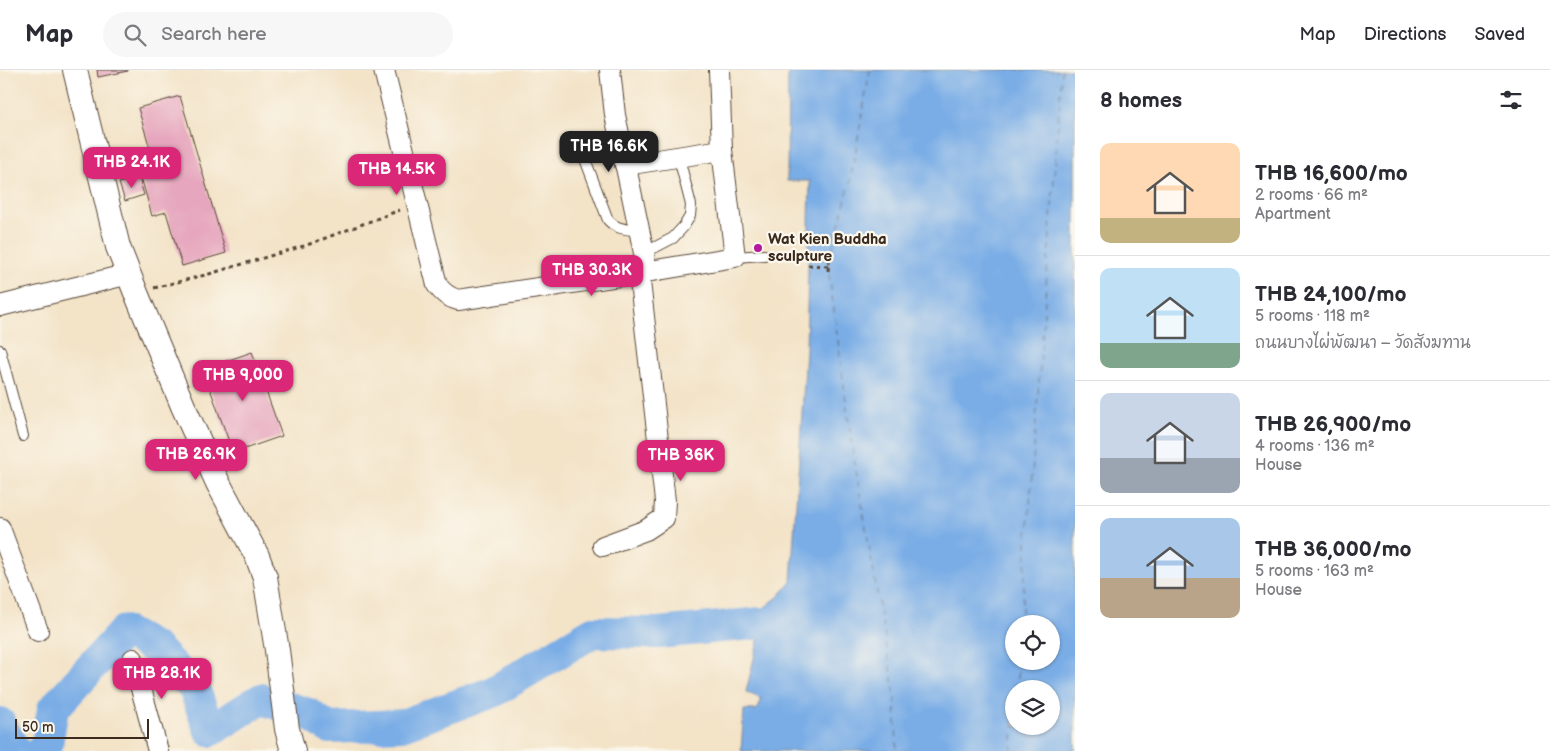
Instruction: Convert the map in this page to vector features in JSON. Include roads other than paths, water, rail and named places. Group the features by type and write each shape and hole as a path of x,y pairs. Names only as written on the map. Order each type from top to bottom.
{"street":[{"path":"74,70 118,247 190,423 265,576 290,740"},
{"path":"384,70 437,285 450,298 458,300 642,266 735,257 722,150 719,70"},
{"path":"603,546 646,530 664,518 665,501 640,231 615,115 610,70"},
{"path":"625,164 679,158 722,150"},
{"path":"0,306 132,284"},
{"path":"0,528 38,631"},
{"path":"133,658 158,751"}],"lane":[{"path":"579,143 608,220 613,226 640,231"},
{"path":"642,266 673,238 690,216 690,205 679,158"},
{"path":"735,257 764,255"},
{"path":"0,350 23,436"}],"water":[{"path":"788,70 1075,70 1075,751 741,751 744,710 757,710 762,699 746,692 765,607 779,596 791,582 806,351 810,181 787,181"}],"waterway":[{"path":"41,751 47,744 53,709 124,631 155,648 194,688 210,731 261,699 309,714 329,728 402,725 493,692 593,632 658,633 762,623 805,628"},
{"path":"0,723 15,751"}],"place":[{"name":"Wat Kien Buddha sculpture","path":"758,248"}]}
